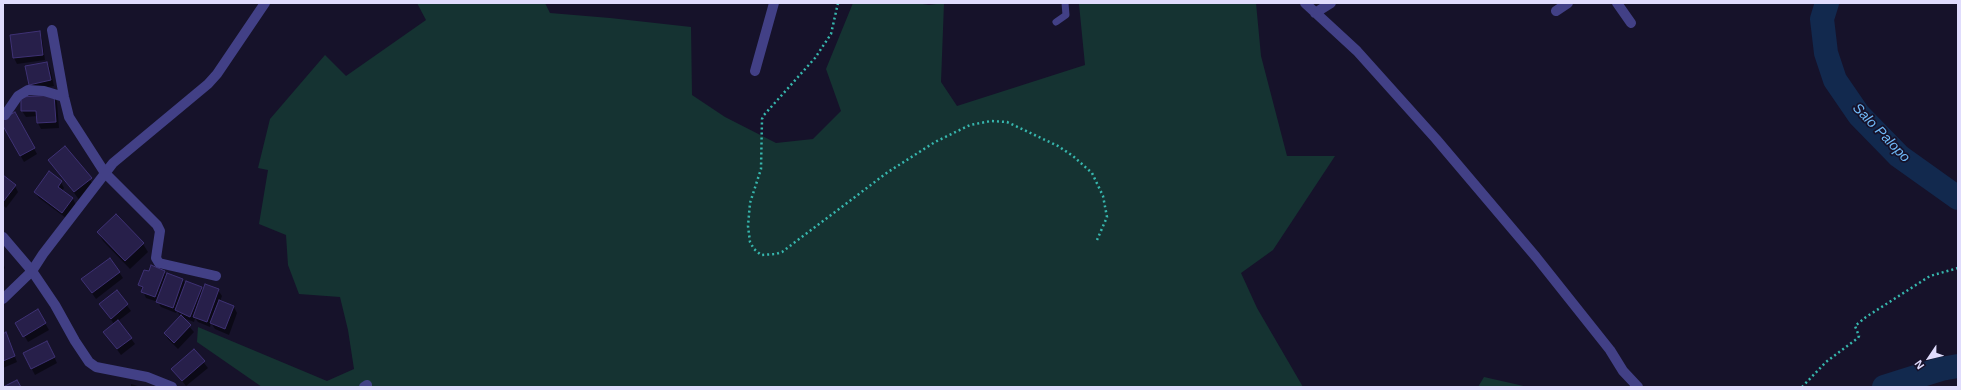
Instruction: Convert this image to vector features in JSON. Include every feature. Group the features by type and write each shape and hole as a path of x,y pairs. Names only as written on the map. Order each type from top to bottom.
{"street":[{"path":"3,299 32,271 43,254 113,163 208,84 227,60 265,3"},
{"path":"755,71 774,3"},
{"path":"1305,3 1357,51 1436,139 1536,258 1610,350 1621,368 1638,387"},
{"path":"1316,12 1331,3"},
{"path":"1556,11 1568,3"},
{"path":"1617,3 1631,23"},
{"path":"52,30 69,117 105,173 157,225 160,231 156,258 158,263 216,276"},
{"path":"5,114 18,96 28,90 44,91 64,97"},
{"path":"3,237 32,271 55,305 75,341 90,362 96,367 120,373 147,377 172,387"}],"lane":[{"path":"1056,22 1066,15 1065,3"}],"path":[{"path":"838,3 831,34 815,58 762,119 761,169 750,203 748,226 750,242 754,249 761,255 782,252 895,168 935,142 970,125 991,121 1007,122 1058,146 1073,156 1092,173 1103,196 1108,217 1097,240"},
{"path":"1802,387 1826,362 1858,338 1859,336 1856,326 1866,317 1930,276 1958,268"}],"green space":[{"path":"417,3 545,3 550,13 691,27 692,95 725,117 776,143 813,139 841,111 826,69 853,3 916,3 929,5 944,3 941,82 957,106 1085,65 1079,4 1256,3 1261,56 1287,156 1335,156 1273,250 1241,273 1257,308 1303,387 262,387 197,342 198,327 327,381 354,369 348,330 340,297 299,294 288,265 286,235 259,224 268,170 258,168 270,119 325,55 346,76 426,20"},
{"path":"1484,377 1528,387 1478,387"}],"building":[{"path":"40,31 43,55 13,58 10,35"},
{"path":"47,62 51,80 29,85 25,66"},
{"path":"54,95 56,122 37,123 36,111 21,111 21,97"},
{"path":"15,112 35,148 20,156 3,126 3,119"},
{"path":"65,146 92,178 74,192 48,160"},
{"path":"49,171 62,181 58,187 73,198 62,213 34,192"},
{"path":"3,175 16,185 3,202"},
{"path":"116,214 144,243 125,261 97,232"},
{"path":"110,258 120,272 92,293 81,279"},
{"path":"151,265 165,271 155,297 141,292 143,287 138,285 144,270 149,271"},
{"path":"167,273 183,279 173,308 156,302"},
{"path":"186,281 202,287 190,317 175,310"},
{"path":"205,284 219,289 207,322 193,317"},
{"path":"117,290 128,304 111,319 99,304"},
{"path":"219,300 234,306 225,329 210,323"},
{"path":"38,309 46,323 23,337 15,323"},
{"path":"181,315 191,325 174,343 164,333"},
{"path":"118,320 132,338 117,349 103,332"},
{"path":"6,332 15,356 3,361 3,334"},
{"path":"47,341 55,357 31,369 23,353"},
{"path":"194,349 205,361 182,381 171,369"},
{"path":"17,380 21,387 3,387"}],"waterway":[{"name":"Salo Palopo","path":"1827,3 1822,19 1826,53 1835,80 1859,115 1899,156 1958,198"},
{"name":"Salo Palopo","path":"1884,387 1941,369 1958,366"}]}
